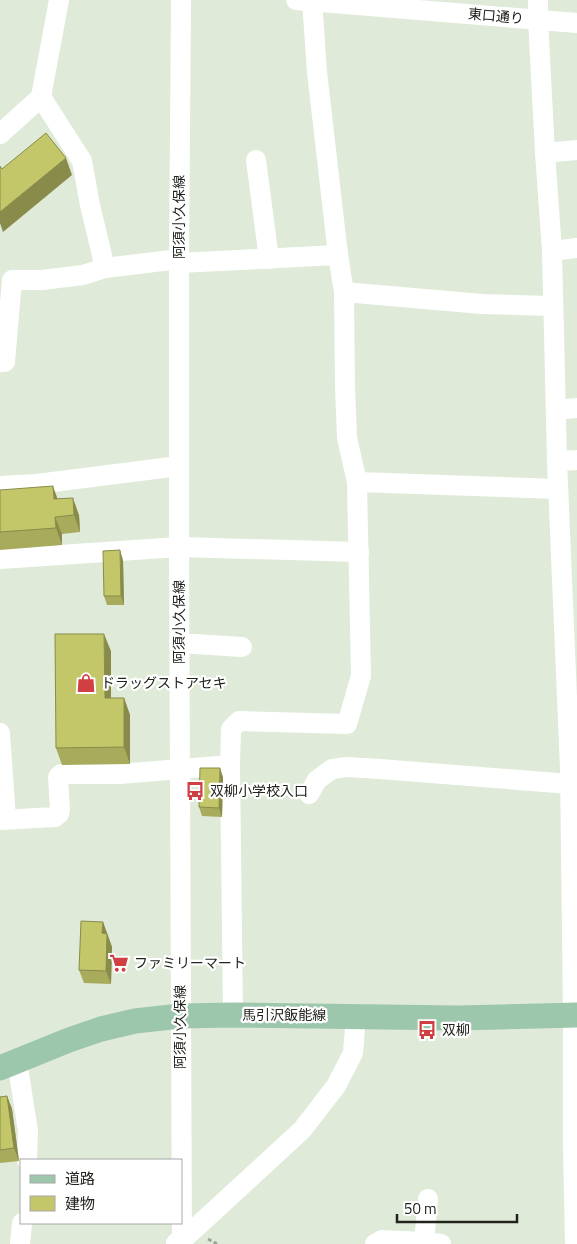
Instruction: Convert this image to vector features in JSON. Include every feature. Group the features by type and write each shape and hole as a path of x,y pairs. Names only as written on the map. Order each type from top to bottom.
{"main road":[{"name":"馬引沢飯能線","path":"8,1064 101,1029 135,1021 180,1016 233,1014 458,1018 575,1015"}],"street":[{"path":"0,134 41,97 59,0"},
{"name":"阿須小久保線","path":"179,1159 178,466 181,0"},
{"path":"233,1014 230,765 232,729 239,721 348,724 361,676 358,482 347,438 344,292 317,72 306,0"},
{"name":"東口通り","path":"306,0 538,10 577,22"},
{"path":"538,10 552,251 556,410 567,461 558,489 570,576 576,1243"},
{"path":"41,97 82,161 105,268"},
{"path":"545,153 577,150"},
{"path":"256,160 269,259"},
{"path":"552,251 577,248"},
{"path":"0,362 5,362 12,280 42,280 83,275 105,268 179,261 338,255"},
{"path":"344,292 482,304 553,306"},
{"path":"556,410 577,408"},
{"path":"0,486 37,484 178,466"},
{"path":"358,482 558,489"},
{"path":"0,559 178,547 359,552"},
{"path":"179,643 242,648"},
{"path":"0,733 3,820 54,817 59,814 58,778 61,774 119,774 230,765"},
{"path":"309,794 317,780 332,769 347,767 380,768 573,785"},
{"path":"179,1243 302,1130 330,1094 353,1053 356,1015"},
{"path":"8,1064 28,1131 27,1159"},
{"path":"375,1244 382,1240 432,1243 428,1199"},
{"path":"20,1244 22,1224"},
{"name":"阿須小久保線","path":"179,1224 179,1243"}],"building":[{"path":"46,133 66,158 0,212 0,166 2,169"},
{"path":"53,486 54,499 73,498 74,515 55,517 56,528 0,532 0,490"},
{"path":"120,550 121,596 104,596 103,551"},
{"name":"ドラッグストアセキ","path":"55,634 104,634 105,698 124,698 124,747 56,748"},
{"path":"200,768 220,768 219,808 199,807"},
{"path":"81,921 103,922 102,933 107,934 106,971 79,970"},
{"path":"7,1096 14,1148 0,1150 0,1097"}],"place":[{"name":"ドラッグストアセキ","path":"86,683"},
{"name":"双柳小学校入口","path":"195,791"},
{"name":"ファミリーマート","path":"119,963"},
{"name":"双柳","path":"427,1030"}]}
